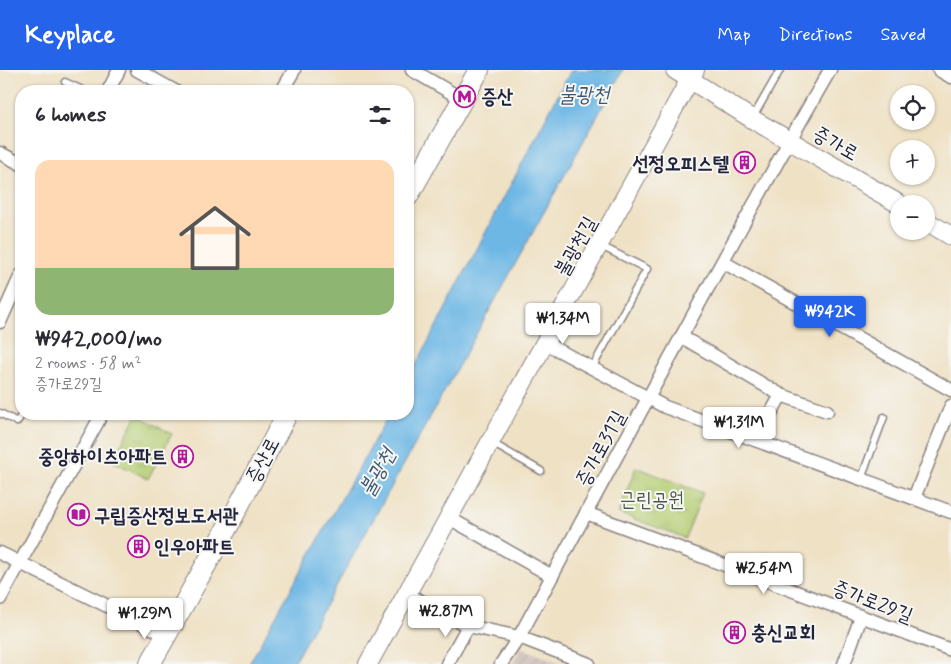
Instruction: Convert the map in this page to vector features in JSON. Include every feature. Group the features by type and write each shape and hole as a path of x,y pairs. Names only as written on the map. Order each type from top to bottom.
{"main road":[{"path":"414,185 478,70"},
{"name":"증산로","path":"150,664 228,526 284,420"}],"street":[{"path":"111,85 119,70"},
{"path":"137,70 164,85"},
{"path":"285,85 294,70"},
{"path":"412,70 462,99"},
{"name":"증가로31길","path":"501,664 519,637 789,140 830,70"},
{"path":"939,70 951,77"},
{"name":"증가로","path":"687,73 752,119 890,199"},
{"name":"불광천길","path":"368,664 600,245 687,73"},
{"path":"0,153 15,161"},
{"path":"935,226 951,236"},
{"path":"723,262 951,390"},
{"path":"0,322 15,288"},
{"path":"682,337 781,395 827,411"},
{"path":"545,343 665,407 951,512"},
{"path":"756,440 781,395"},
{"path":"914,498 951,406"},
{"path":"0,600 99,420"},
{"name":"증가로29길","path":"586,513 951,650"},
{"path":"449,518 552,576"},
{"path":"0,552 166,635"},
{"path":"407,594 468,626 519,637 588,664"},
{"path":"844,664 861,616"},
{"path":"447,664 468,626"}],"lane":[{"path":"752,119 780,70"},
{"path":"65,82 72,85"},
{"path":"592,368 647,269 600,245"},
{"path":"0,413 18,422 19,420"},
{"path":"861,479 884,416"},
{"path":"491,443 541,471"}],"shaded area":[{"path":"521,648 563,664 512,664"}],"green space":[{"path":"134,420 146,420 172,434 148,479 112,461"},
{"name":"근린공원","path":"636,467 703,493 685,538 618,513"}],"water":[{"name":"불광천","path":"571,70 623,70 293,664 249,664 386,420 414,420 414,369"}],"place":[{"name":"증산","path":"465,96"},
{"name":"선정오피스텔","path":"745,163"},
{"name":"중앙하이츠아파트","path":"183,456"},
{"name":"구립증산정보도서관","path":"78,515"},
{"name":"인우아파트","path":"138,546"},
{"name":"충신교회","path":"735,632"}]}
